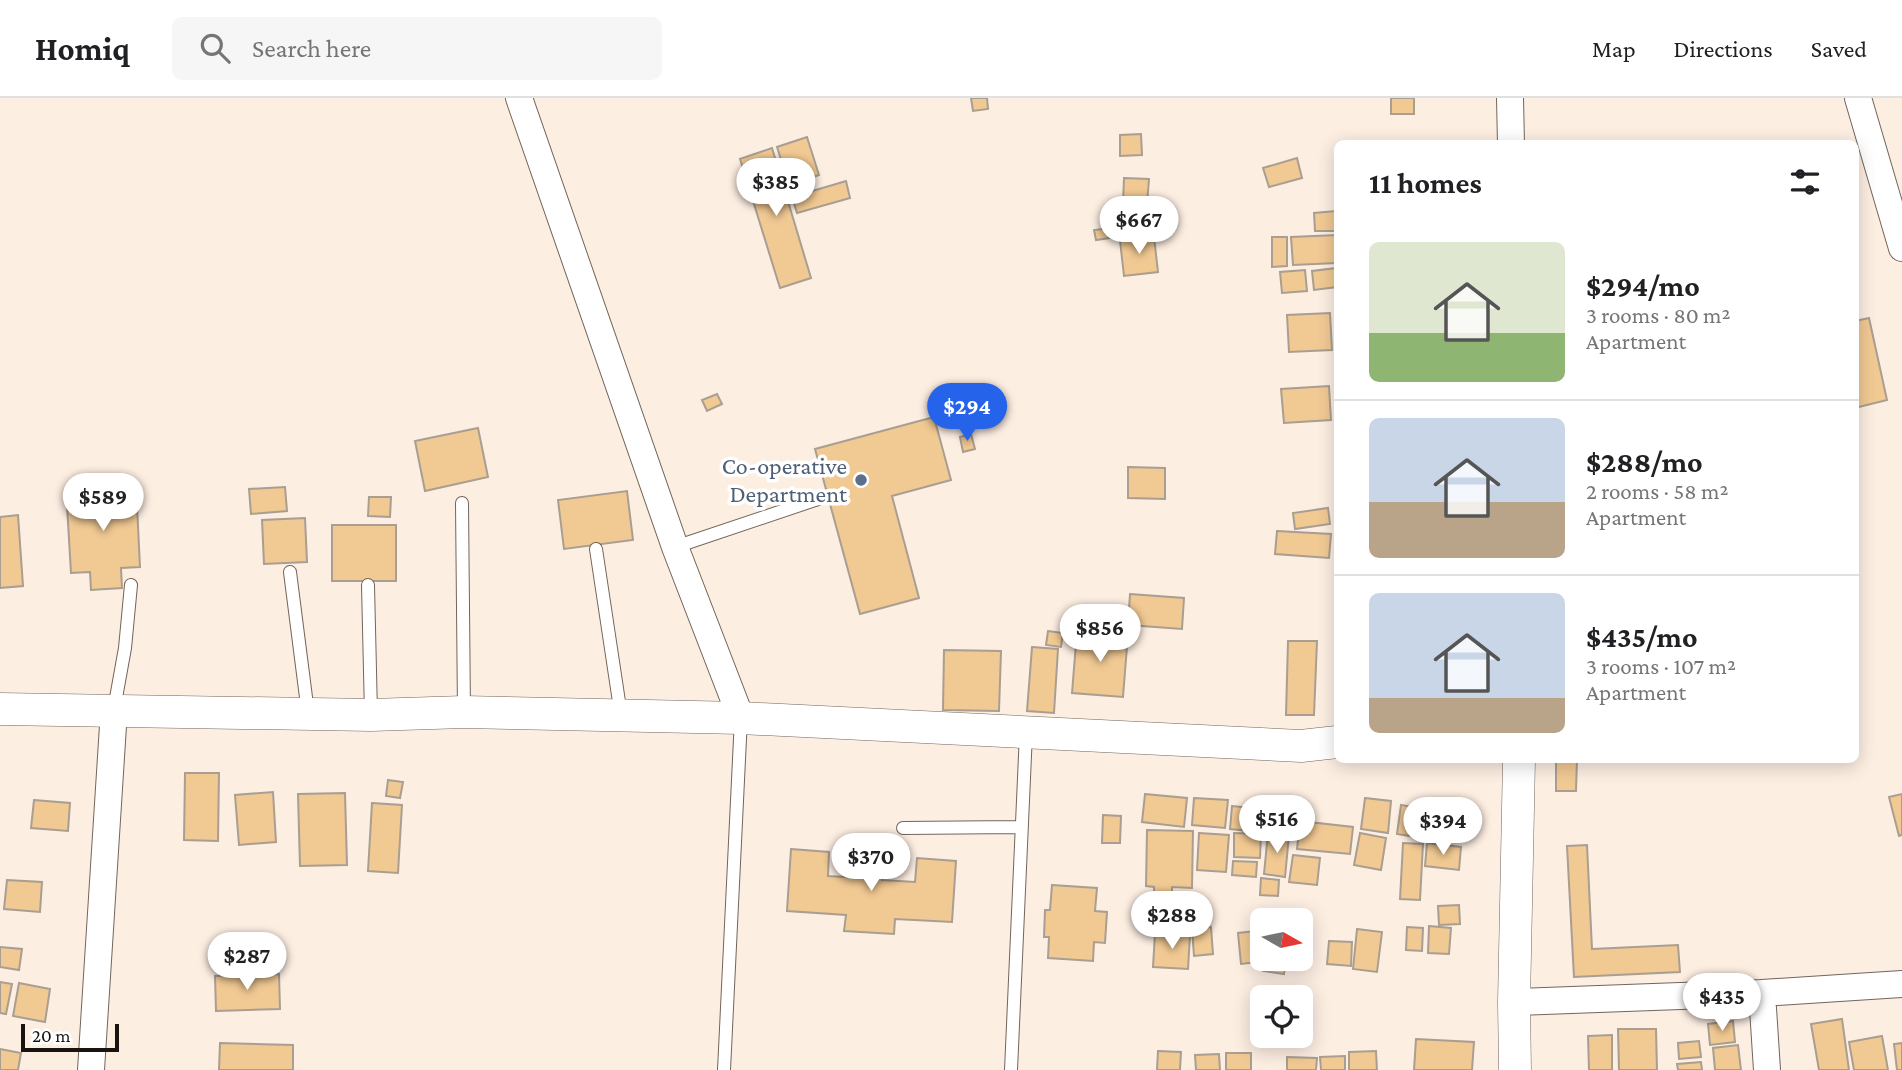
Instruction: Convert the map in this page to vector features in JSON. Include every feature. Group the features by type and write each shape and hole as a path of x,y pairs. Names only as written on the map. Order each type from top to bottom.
{"street":[{"path":"519,98 675,547 741,718"},
{"path":"1510,98 1511,140"},
{"path":"1858,98 1902,248"},
{"path":"0,709 371,715 464,712 741,718 1301,746 1334,742"},
{"path":"91,1070 114,710"},
{"path":"1515,1070 1519,763"},
{"path":"1514,1002 1762,993 1902,984"},
{"path":"1762,993 1767,1070"}],"lane":[{"path":"675,547 821,498"},
{"path":"462,503 464,712"},
{"path":"596,549 621,716"},
{"path":"290,572 309,713"},
{"path":"114,710 125,648 131,585"},
{"path":"368,585 371,715"},
{"path":"724,1070 741,718"},
{"path":"1011,1070 1026,733"},
{"path":"903,828 1022,827"}],"building":[{"path":"971,98 987,98 988,109 973,111"},
{"path":"1391,98 1414,98 1414,114 1391,114"},
{"path":"1141,134 1142,155 1120,156 1120,135"},
{"path":"807,137 819,175 789,185 777,147"},
{"path":"772,148 811,278 780,288 740,159"},
{"path":"1297,158 1302,178 1269,187 1263,168"},
{"path":"1124,178 1149,179 1147,204 1123,202"},
{"path":"846,181 850,198 797,213 792,197"},
{"path":"1334,211 1334,231 1315,231 1314,213"},
{"path":"1136,225 1137,234 1096,240 1094,230"},
{"path":"1334,235 1334,263 1293,265 1291,237"},
{"path":"1154,237 1158,272 1124,276 1120,241"},
{"path":"1272,237 1287,237 1287,266 1272,267"},
{"path":"1334,268 1334,287 1314,290 1312,271"},
{"path":"1305,270 1307,291 1282,293 1280,272"},
{"path":"1330,313 1332,350 1289,352 1287,315"},
{"path":"1869,318 1887,400 1859,407 1859,320"},
{"path":"1329,386 1331,420 1284,423 1281,389"},
{"path":"717,394 722,404 707,411 702,400"},
{"path":"934,417 951,480 892,496 919,598 860,614 815,449"},
{"path":"478,428 488,477 425,491 415,441"},
{"path":"971,434 975,449 963,452 960,437"},
{"path":"1128,467 1165,468 1165,499 1128,498"},
{"path":"136,485 140,567 121,568 122,588 91,590 90,572 71,573 66,489"},
{"path":"285,487 287,511 251,514 249,489"},
{"path":"627,491 633,540 564,549 558,500"},
{"path":"369,497 391,497 390,517 368,516"},
{"path":"1328,508 1330,524 1295,529 1293,513"},
{"path":"18,515 23,586 0,588 0,517"},
{"path":"305,518 307,562 264,564 262,520"},
{"path":"332,525 396,525 396,581 332,581"},
{"path":"1277,531 1331,534 1329,558 1275,554"},
{"path":"1130,594 1184,598 1182,629 1128,625"},
{"path":"1048,631 1063,633 1061,647 1046,645"},
{"path":"1077,631 1128,634 1123,697 1072,693"},
{"path":"1288,641 1317,641 1314,715 1286,715"},
{"path":"1032,647 1058,649 1054,713 1027,711"},
{"path":"944,650 1001,651 999,711 943,710"},
{"path":"1556,763 1577,763 1576,791 1556,791"},
{"path":"185,773 219,773 218,841 184,840"},
{"path":"388,780 403,782 400,798 386,796"},
{"path":"273,792 276,842 239,845 235,795"},
{"path":"345,793 347,865 300,866 298,794"},
{"path":"1145,794 1187,798 1184,827 1142,822"},
{"path":"1902,794 1902,835 1899,836 1889,797"},
{"path":"1194,798 1228,800 1225,828 1192,825"},
{"path":"1365,798 1391,801 1388,833 1361,829"},
{"path":"34,800 70,803 68,831 31,828"},
{"path":"372,803 402,805 398,873 368,871"},
{"path":"1401,805 1426,809 1422,838 1397,834"},
{"path":"1232,806 1260,809 1258,832 1230,829"},
{"path":"1271,807 1289,809 1287,833 1268,831"},
{"path":"1434,809 1461,809 1460,840 1433,839"},
{"path":"1103,815 1121,816 1120,843 1102,843"},
{"path":"1300,821 1353,827 1350,854 1297,849"},
{"path":"1147,830 1193,831 1192,888 1172,887 1172,897 1154,897 1154,887 1146,886"},
{"path":"1199,833 1229,835 1226,872 1197,870"},
{"path":"1234,833 1261,834 1260,858 1234,857"},
{"path":"1268,833 1289,835 1285,877 1264,874"},
{"path":"1360,833 1386,838 1381,870 1354,865"},
{"path":"1403,843 1423,844 1420,900 1400,899"},
{"path":"1427,843 1461,847 1459,870 1425,866"},
{"path":"1587,845 1592,949 1678,945 1680,972 1574,977 1567,846"},
{"path":"791,849 829,852 828,876 862,878 862,867 883,869 882,880 915,882 917,858 956,861 952,922 895,919 894,934 844,931 846,915 787,911"},
{"path":"1293,855 1320,858 1317,885 1289,882"},
{"path":"1233,861 1257,862 1256,877 1232,875"},
{"path":"1261,878 1279,880 1278,896 1260,895"},
{"path":"7,880 42,882 40,912 4,909"},
{"path":"1052,885 1097,888 1095,911 1107,912 1105,943 1094,942 1093,961 1048,958 1049,937 1044,937 1045,910 1050,910"},
{"path":"1459,905 1460,924 1439,925 1438,906"},
{"path":"1429,926 1451,928 1449,954 1428,953"},
{"path":"1211,927 1213,954 1194,956 1192,929"},
{"path":"1407,927 1423,928 1422,951 1406,950"},
{"path":"1357,929 1382,932 1377,972 1353,969"},
{"path":"1250,932 1250,963 1241,964 1238,933"},
{"path":"1155,933 1190,935 1188,969 1153,967"},
{"path":"1329,941 1352,942 1351,966 1327,964"},
{"path":"0,947 22,949 19,970 0,967"},
{"path":"1263,971 1284,971 1284,974"},
{"path":"279,974 280,1009 216,1011 215,976"},
{"path":"0,982 12,984 6,1014 0,1013"},
{"path":"19,983 50,989 45,1022 13,1016"},
{"path":"1842,1019 1849,1070 1819,1070 1811,1024"},
{"path":"1733,1021 1735,1042 1710,1045 1708,1024"},
{"path":"1618,1029 1656,1029 1657,1070 1619,1070"},
{"path":"1612,1035 1612,1070 1589,1070 1588,1036"},
{"path":"1882,1036 1888,1070 1854,1070 1849,1042"},
{"path":"1416,1039 1474,1042 1472,1070 1414,1070"},
{"path":"1699,1041 1701,1057 1679,1059 1678,1043"},
{"path":"220,1043 293,1045 293,1070 219,1070"},
{"path":"1902,1043 1902,1070 1897,1070 1894,1044"},
{"path":"1738,1045 1741,1070 1715,1070 1713,1048"},
{"path":"0,1049 21,1053 18,1070 0,1070"},
{"path":"1158,1051 1181,1052 1180,1070 1157,1070"},
{"path":"1376,1051 1377,1070 1349,1070 1349,1052"},
{"path":"1226,1053 1251,1053 1251,1070 1226,1070"},
{"path":"1219,1054 1220,1070 1196,1070 1195,1055"},
{"path":"1345,1056 1345,1070 1321,1070 1320,1057"},
{"path":"1287,1057 1317,1058 1316,1070 1287,1070"},
{"path":"1701,1062 1702,1070 1678,1070 1677,1064"}],"place":[{"name":"Co-operative Department","path":"861,480"}]}
